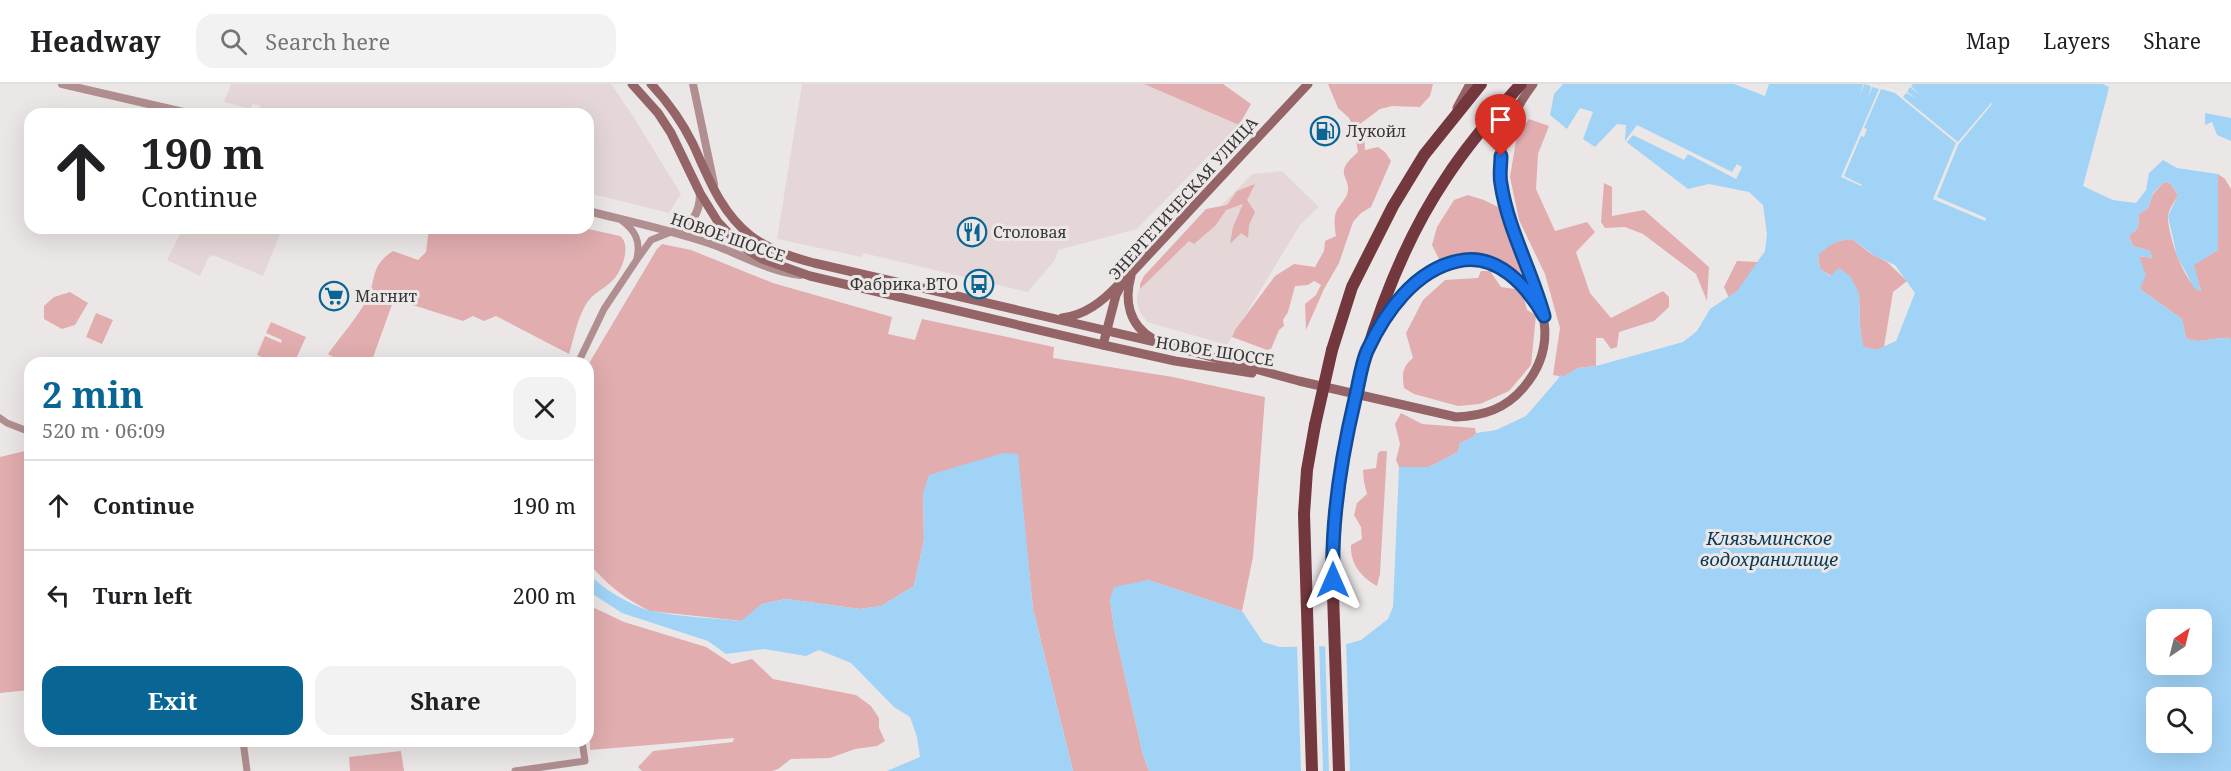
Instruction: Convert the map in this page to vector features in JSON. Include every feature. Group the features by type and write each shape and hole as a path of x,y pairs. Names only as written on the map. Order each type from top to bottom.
{"highway":[{"path":"1312,771 1304,514 1307,470 1332,350 1352,287 1377,237 1424,155 1481,84"},
{"path":"1339,771 1334,526 1347,432 1366,355 1393,276 1422,217 1472,141 1521,84"}],"main road":[{"path":"632,84 668,128 700,193 718,222 740,245 762,260 810,276"},
{"name":"НОВОЕ ШОССЕ","path":"651,84 683,127 728,213 742,229 760,243 785,255 1164,344 1284,377"},
{"name":"ЭНЕРГЕТИЧЕСКАЯ УЛИЦА","path":"1103,345 1116,295 1132,270 1308,84"},
{"path":"1450,120 1470,84"},
{"path":"1284,377 1456,417 1492,412 1508,403 1531,380 1541,358 1546,332 1544,316 1537,290 1516,239 1500,183 1501,156 1507,130 1521,100 1533,84"},
{"path":"1366,355 1388,314 1401,296 1434,269 1464,259 1485,262 1505,271 1523,286 1544,316"},
{"path":"1057,319 1094,307 1132,270"},
{"path":"1132,270 1127,296 1133,318 1142,331 1164,344"},
{"name":"НОВОЕ ШОССЕ","path":"810,276 1175,361 1284,377"}],"street":[{"path":"62,84 166,108"},
{"path":"693,84 716,193"},
{"path":"581,357 604,309 636,261 655,237 683,228 692,222 698,211 700,193"},
{"name":"НОВОЕ ШОССЕ","path":"594,213 672,232 718,247 773,270 810,276"},
{"path":"621,220 631,227 636,235 639,250 636,261"},
{"path":"651,227 655,237"},
{"path":"0,418 24,430"},
{"path":"244,747 247,771"},
{"path":"515,771 585,761 583,747"}],"shaded area":[{"path":"231,84 611,84 681,194 669,213 594,194 594,108 260,108 260,105 252,104 251,108 247,108 224,102"},
{"path":"802,84 1144,84 1239,125 1137,229 1058,250 1055,260 1028,292 863,253 862,257 777,239"},
{"path":"1144,84 1223,84 1251,104 1239,125"},
{"path":"1328,84 1433,84 1430,96 1420,107 1392,106 1380,109 1356,127 1362,127 1365,150 1378,147 1391,161 1371,207 1353,222 1339,263 1324,289 1306,330 1305,304 1316,295 1321,285 1314,281 1308,285 1295,286 1288,312 1283,320 1284,326 1279,330 1271,349 1267,350 1232,337 1235,330 1275,276 1294,264 1315,267 1324,251 1325,241 1336,236 1336,213 1347,195 1348,188 1344,175 1345,166 1358,152 1354,128 1349,118 1338,108"},
{"path":"1529,119 1549,126 1538,154 1536,189 1555,231 1587,222 1595,232 1576,252 1590,293 1611,318 1663,291 1669,297 1669,307 1654,321 1619,332 1617,347 1611,349 1603,338 1596,338 1596,366 1578,368 1564,377 1553,375 1560,328 1545,274 1519,220 1510,177 1517,135"},
{"path":"1282,171 1319,207 1300,225 1227,345 1147,322 1137,303 1140,289 1252,174"},
{"path":"2218,174 2225,179 2231,189 2231,339 2197,341 2186,338 2182,319 2140,289 2138,256 2152,258 2150,251 2133,246 2129,236 2138,228 2139,214 2148,208 2153,194 2164,182 2170,183 2178,195 2168,217 2174,246 2189,279 2201,291 2193,265 2218,250"},
{"path":"1604,183 1612,187 1612,216 1644,210 1709,267 1707,301 1696,274 1643,234 1625,227 1605,228 1601,222"},
{"path":"1255,184 1247,200 1255,212 1249,225 1248,238 1241,233 1230,244 1233,227 1243,204 1226,210 1216,225 1194,244 1189,241 1140,289 1144,276 1206,209 1227,205 1237,191"},
{"path":"1468,195 1498,207 1525,275 1482,254 1439,259 1432,245 1437,227 1454,200"},
{"path":"594,230 620,236 625,246 622,265 616,277 585,306 569,354 496,316 484,321 473,316 463,321 394,299 373,357 333,357 328,354 363,306 370,292 377,267 381,262 393,251 418,260 426,252 428,234 594,234"},
{"path":"180,234 280,234 263,276 213,255 209,257 200,276 167,260"},
{"path":"1852,239 1870,253 1887,262 1907,281 1893,292 1884,347 1876,350 1863,347 1859,293 1820,269 1818,255 1822,251 1830,245"},
{"path":"662,244 691,250 773,283 892,317 888,334 915,340 922,319 1054,347 1053,358 1173,377 1265,397 1253,557 1242,611 1148,580 1110,599 1114,628 1143,755 1149,771 1073,771 1033,609 1017,454 923,493 924,540 914,586 881,606 860,609 786,599 762,604 742,621 650,611 624,596 594,569 593,357"},
{"path":"1737,261 1758,262 1753,282 1729,298 1724,287"},
{"path":"1481,271 1490,271 1501,287 1522,290 1527,310 1536,315 1531,365 1509,391 1480,404 1458,406 1414,394 1404,388 1404,371 1413,358 1406,333 1423,300 1445,280 1478,278"},
{"path":"70,292 88,303 75,325 62,329 44,319 44,306 54,297"},
{"path":"96,313 113,320 102,344 86,337"},
{"path":"271,322 306,337 297,357 262,357 257,355 265,336 281,343 282,340 266,333"},
{"path":"1401,413 1422,424 1475,428 1476,433 1473,437 1460,443 1458,452 1429,467 1399,467 1396,460 1400,444 1395,424"},
{"path":"24,451 24,691 0,693 0,457"},
{"path":"1387,451 1380,574 1377,586 1358,569 1352,558 1351,545 1362,539 1361,527 1354,515 1357,503 1367,494 1363,470 1376,468 1378,453"},
{"path":"594,608 624,622 706,647 732,664 752,659 773,679 856,695 871,706 879,718 879,728 885,741 877,746 855,749 830,758 791,759 772,771 642,771 638,767 653,751 733,742 734,738 590,750 590,747 594,747"},
{"path":"401,751 404,771 350,771 349,757"}],"water":[{"name":"Клязьминское водохранилище","path":"1563,84 1734,84 1765,96 1769,84 1878,84 1902,90 1907,84 2103,84 2109,87 2083,186 2113,200 2136,203 2146,190 2149,173 2163,160 2177,168 2218,174 2218,250 2194,265 2201,292 2194,288 2177,256 2168,216 2178,195 2170,183 2164,182 2153,193 2148,208 2139,214 2138,228 2129,236 2133,246 2150,251 2153,258 2139,256 2146,275 2140,289 2182,319 2186,338 2197,341 2231,339 2231,771 1149,771 1143,755 1114,628 1110,599 1114,587 1148,580 1242,611 1263,642 1280,647 1340,646 1361,640 1388,619 1393,607 1399,467 1429,467 1458,452 1460,443 1473,437 1476,433 1496,430 1526,416 1560,375 1564,376 1578,368 1596,366 1683,342 1697,331 1710,309 1737,291 1765,251 1767,234 1763,205 1749,192 1709,184 1688,189 1625,141 1626,125 1617,124 1595,147 1583,139 1593,112 1580,108 1567,129 1550,115 1554,94","holes":["1852,239 1875,256 1895,265 1915,293 1896,341 1876,350 1863,347 1859,293 1850,276 1839,268 1830,276 1820,269 1818,256 1834,243"]},
{"path":"2205,113 2231,118 2231,141 2217,135 2212,122 2205,125"},
{"path":"1003,453 1018,454 1033,609 1073,771 887,771 920,757 917,737 910,717 894,707 851,663 819,650 806,656 764,649 726,654 708,641 622,613 594,595 594,579 608,590 645,609 674,615 741,621 762,604 786,599 860,609 881,606 914,586 924,540 923,493 929,475"}],"pier":[{"path":"1864,84 1878,84 1902,90 1907,84 1913,84 1911,86 1919,94 1910,87 1907,92 1916,98 1906,93 1903,97 1958,142 1992,104 1958,145 1937,197 1986,218 1985,221 1933,199 1956,143 1895,93 1881,89 1864,128 1867,129 1864,137 1861,136 1844,176 1862,185 1841,177 1879,89 1872,87 1868,99 1871,86"},
{"path":"1637,125 1732,172 1737,164 1742,167 1736,179 1688,154 1684,160 1633,135 1626,143 1625,141"},
{"path":"1346,641 1350,771 1329,771 1325,643"},
{"path":"1319,643 1323,771 1301,771 1297,644"}],"place":[{"name":"Лукойл","path":"1325,131"},
{"name":"Столовая","path":"972,232"},
{"name":"Фабрика ВТО","path":"979,284"},
{"name":"Магнит","path":"334,296"}],"route":[{"path":"1333,580 1334,526 1347,432 1367,352 1377,332 1401,296 1434,269 1464,259 1485,262 1505,271 1523,286 1544,316 1537,290 1516,239 1500,183 1501,156"}]}
